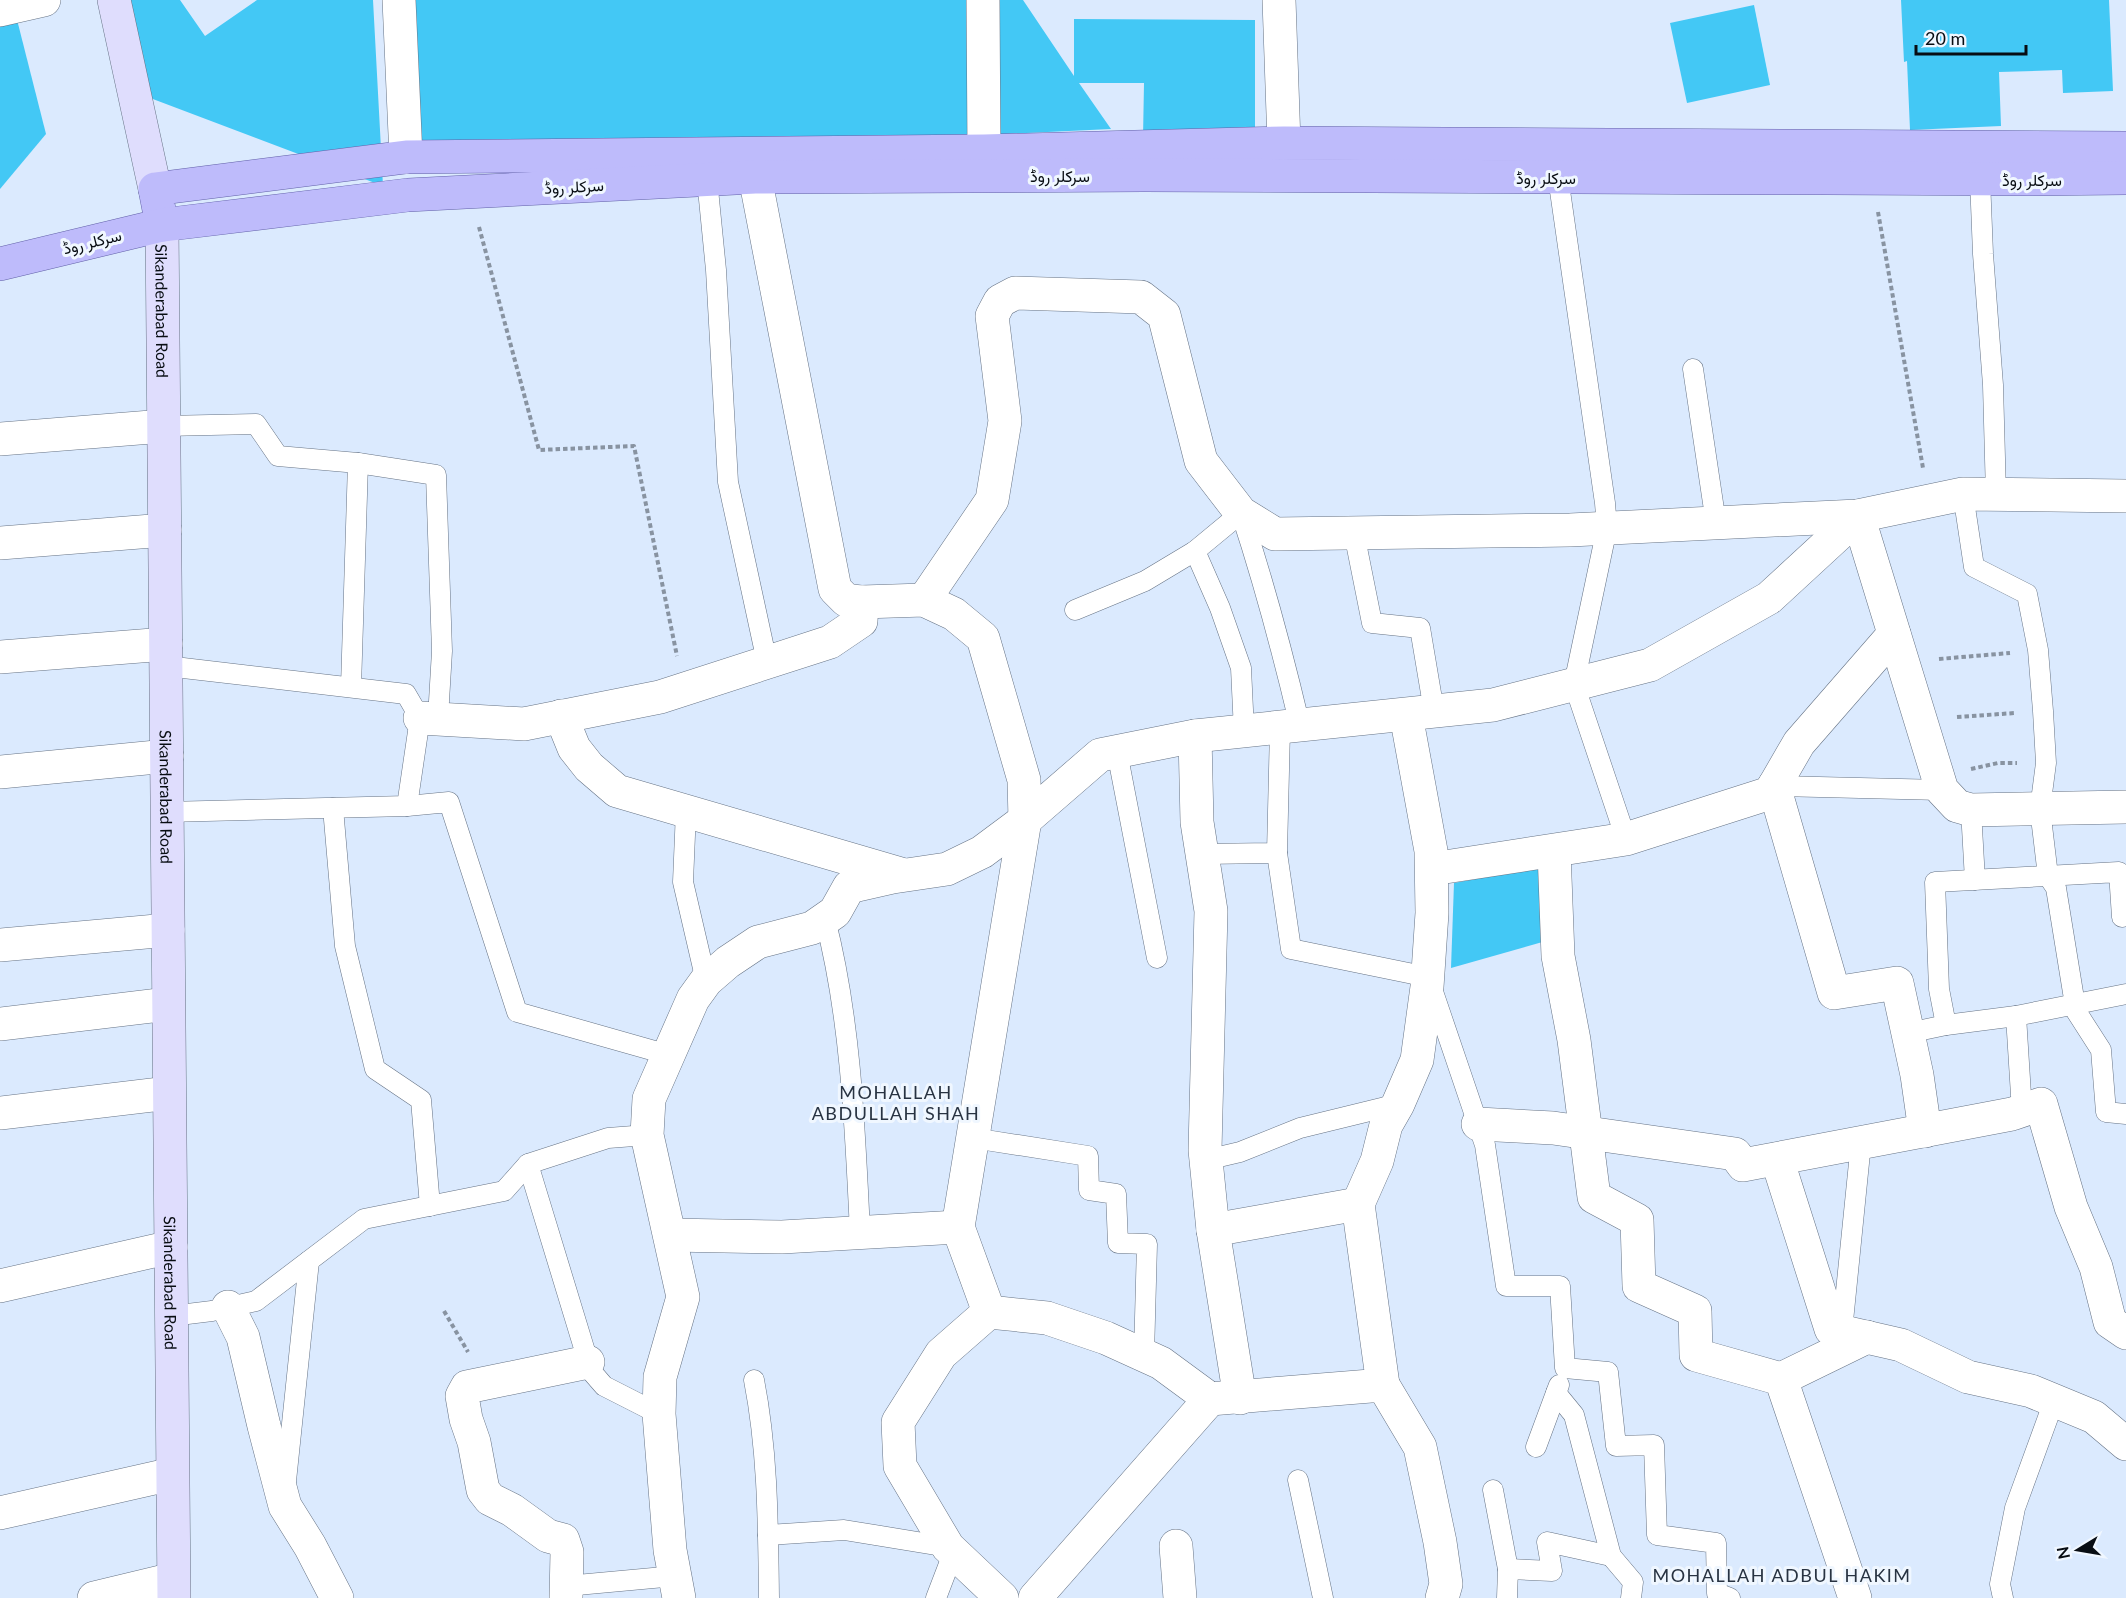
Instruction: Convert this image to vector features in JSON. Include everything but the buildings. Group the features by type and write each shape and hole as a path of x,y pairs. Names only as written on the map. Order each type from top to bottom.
{"main road":[{"path":"155,189 406,157 984,151 1284,143 2126,148"},
{"path":"1284,143 1285,176"},
{"name":"سرکلر روڈ","path":"0,264 162,225 408,195 754,177 2126,178"},
{"name":"Sikanderabad Road","path":"155,189 162,225"}],"street":[{"path":"0,10 44,0"},
{"name":"Sikanderabad Road","path":"114,0 155,189"},
{"path":"399,0 406,157"},
{"path":"983,0 984,151"},
{"path":"1278,0 1284,143"},
{"path":"754,177 835,589 846,600 862,602 924,600 954,614 982,638 1024,780 1025,820 958,1227 989,1312"},
{"name":"Sikanderabad Road","path":"162,225 173,1589"},
{"path":"924,600 992,500 1005,421 992,316 1000,301 1015,293 1141,297 1164,315 1201,461 1241,513 1275,534 1607,528 1858,516 1963,494 2126,496"},
{"path":"0,439 164,426"},
{"path":"1858,516 1941,785 1958,806 1971,810 2126,807"},
{"path":"677,1587 670,1550 659,1414 660,1377 683,1297 647,1135 649,1099 693,999 706,981 728,962 758,942 812,928 835,912 849,887 947,869 982,852 1025,820 1101,755 1195,736 1493,705 1650,665 1769,598 1858,516"},
{"path":"0,543 165,530"},
{"path":"429,718 525,723 660,697 830,642 861,621 862,602"},
{"path":"1432,869 1626,839 1770,793 1799,743 1898,648"},
{"path":"0,657 166,655"},
{"path":"1420,713 1432,869 1428,977 1417,1060 1386,1125 1377,1161 1358,1204 1383,1385 1420,1447 1440,1542 1446,1584 1442,1598"},
{"path":"561,716 574,748 589,767 617,791 906,875"},
{"path":"1035,1598 1225,1399 1206,1160 1206,1035 1211,911 1197,822 1195,736"},
{"path":"0,772 167,756"},
{"path":"1774,786 1834,993 1897,983 1917,1075 1925,1131"},
{"path":"1554,851 1558,956 1574,1040 1594,1197 1637,1220 1639,1286 1695,1311 1696,1355 1781,1379 1855,1334"},
{"path":"0,945 168,930"},
{"path":"0,1024 168,1004"},
{"path":"0,1113 169,1093"},
{"path":"1478,1124 1552,1128 1735,1154 1743,1165 1925,1131 2022,1111 2041,1104 2071,1208 2096,1268 2110,1322 2126,1333"},
{"path":"1778,1159 1832,1329 1901,1345 1968,1377 2031,1391 2094,1417 2126,1444"},
{"path":"1213,1230 1358,1204"},
{"path":"670,1235 782,1237 958,1227"},
{"path":"0,1286 171,1247"},
{"path":"228,1307 243,1337 285,1506 310,1546 337,1598"},
{"path":"1002,1598 951,1549 900,1466 898,1422 941,1354 989,1312 1047,1318 1106,1338 1161,1363 1225,1399 1383,1385"},
{"path":"566,1592 567,1552 563,1540 548,1536 512,1510 490,1499 483,1490 462,1396 467,1387 588,1362"},
{"path":"1781,1379 1855,1598"},
{"path":"0,1513 172,1474"},
{"path":"1176,1546 1180,1598"},
{"path":"94,1598 173,1589"}],"lane":[{"path":"1558,177 1607,528 1574,684 1626,839"},
{"path":"707,179 716,270 728,482 767,662"},
{"path":"1980,179 1993,385 1996,495"},
{"path":"1693,369 1716,523"},
{"path":"164,426 256,424 278,456 358,463 436,475 442,651 429,718 407,806"},
{"path":"351,687 358,463"},
{"path":"1963,494 1974,567 2027,594 2038,650 2043,711 2046,764 2040,809 2048,876 2056,888 2076,1011 2101,1050 2106,1112 2126,1114"},
{"path":"1075,610 1145,581 1195,551 1241,513 1269,606 1290,727 1277,853 1291,949 1428,977 1485,1145 1506,1286 1560,1286 1565,1368 1536,1447"},
{"path":"1353,533 1372,623 1420,628 1420,713"},
{"path":"1195,551 1220,608 1241,668 1244,731"},
{"path":"166,655 351,687 406,694 429,718"},
{"path":"1117,752 1157,958"},
{"path":"1774,786 1941,785"},
{"path":"166,812 407,806 449,802 517,1012 669,1055"},
{"path":"333,808 345,946 375,1069 422,1100 430,1206"},
{"path":"1971,810 1976,880"},
{"path":"686,811 683,882 706,981"},
{"path":"1202,854 1277,853"},
{"path":"1946,1025 1939,988 1935,882 2119,872 2122,916"},
{"path":"825,919 836,961 854,1116 860,1232"},
{"path":"1908,1033 1946,1025 2016,1016 2126,994"},
{"path":"2016,1016 2022,1111"},
{"path":"1206,1160 1240,1152 1300,1128 1398,1104"},
{"path":"171,1316 256,1301 364,1219 504,1191 528,1164 608,1138 647,1135"},
{"path":"973,1138 1088,1156 1089,1190 1116,1194 1118,1243 1147,1244 1144,1355"},
{"path":"1855,1334 1862,1143"},
{"path":"528,1164 591,1371 604,1386 659,1414"},
{"path":"284,1499 309,1261"},
{"path":"1565,1368 1608,1372 1616,1446 1654,1445 1657,1536 1716,1543 1717,1593 1730,1598"},
{"path":"754,1380 760,1410 767,1480 769,1598"},
{"path":"1556,1393 1574,1415 1611,1556 1633,1582 1631,1598"},
{"path":"2003,1598 2000,1584 2015,1508 2054,1401"},
{"path":"1298,1480 1323,1598"},
{"path":"1493,1490 1508,1569 1507,1598"},
{"path":"768,1535 844,1530 951,1549 936,1598"},
{"path":"1508,1569 1552,1571 1547,1542 1611,1556"},
{"path":"566,1592 677,1587"}],"path":[{"path":"1872,178 1928,501"},
{"path":"469,192 539,450 634,446 653,547 685,689"},
{"path":"1898,648 2038,650"},
{"path":"1920,719 2043,711"},
{"path":"1941,785 1975,767 1998,763 2046,764"},
{"path":"444,1311 465,1344 481,1384"}],"district":[{"name":"MOHALLAH ABDULLAH SHAH","path":"896,1102"},
{"name":"MOHALLAH ADBUL HAKIM","path":"1782,1575"}]}
